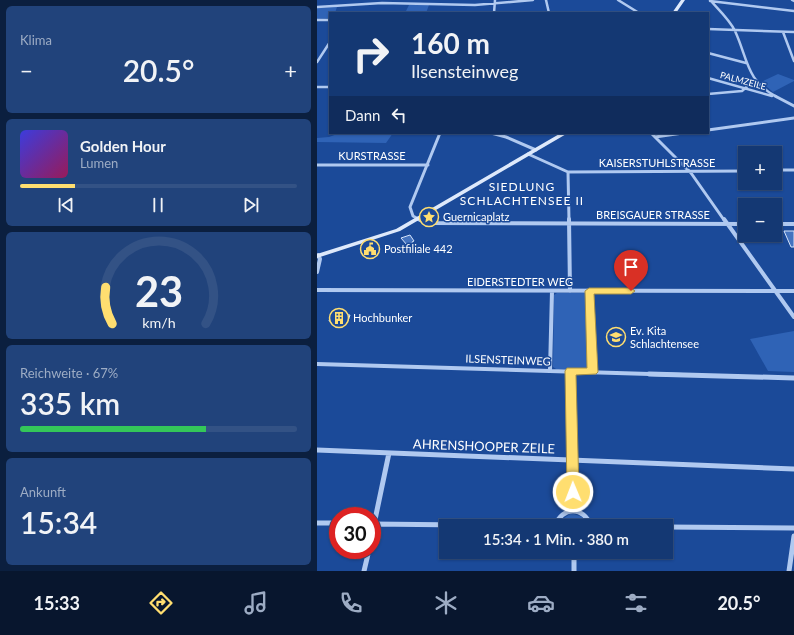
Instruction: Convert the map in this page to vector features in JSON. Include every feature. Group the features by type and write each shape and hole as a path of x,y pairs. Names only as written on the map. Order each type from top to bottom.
{"main road":[{"path":"676,12 683,0"},
{"path":"318,256 391,232 563,134"}],"street":[{"path":"349,5 352,0"},
{"path":"494,12 495,0"},
{"path":"317,7 349,5 495,4 533,0"},
{"path":"546,0 549,12"},
{"path":"618,0 637,12"},
{"path":"710,0 794,11"},
{"path":"710,0 735,30 747,63 756,81 774,96 794,106"},
{"path":"317,20 329,20"},
{"path":"709,29 794,32"},
{"path":"783,32 794,61"},
{"path":"317,62 329,44"},
{"path":"709,53 747,63"},
{"name":"PALMZEILE","path":"709,78 774,96"},
{"path":"709,94 742,91 756,81"},
{"path":"317,87 329,87"},
{"path":"709,130 794,118"},
{"path":"418,218 411,214 410,208 441,134"},
{"path":"495,134 510,138 536,150"},
{"path":"652,134 691,172 794,317"},
{"path":"655,137 676,134"},
{"path":"528,154 568,172 570,291"},
{"name":"KURSTRASSE","path":"317,165 427,165"},
{"path":"782,170 794,170"},
{"name":"KAISERSTUHLSTRASSE","path":"568,172 738,171"},
{"name":"BREISGAUER STRASSE","path":"418,218 427,223 738,224"},
{"path":"782,224 794,224"},
{"path":"317,272 320,259 318,256"},
{"name":"EIDERSTEDTER WEG","path":"317,290 794,291"},
{"path":"550,371 552,291"},
{"path":"589,291 593,372"},
{"name":"ILSENSTEINWEG","path":"317,364 794,378"},
{"path":"570,371 573,510"},
{"name":"AHRENSHOOPER ZEILE","path":"317,450 794,469"},
{"path":"377,507 389,453"},
{"path":"558,519 563,513 573,510 583,514 588,519"},
{"path":"317,523 329,523"},
{"path":"381,524 439,525"},
{"path":"673,527 794,528"},
{"path":"789,571 794,536"},
{"path":"364,571 367,559"},
{"path":"574,559 574,571"}],"shaded area":[{"path":"409,5 429,5 426,12 406,12"},
{"path":"337,7 335,12 329,12 329,18 317,19 317,8"},
{"path":"778,74 794,81 773,92 761,82"},
{"path":"337,134 392,134 386,143 317,142 317,138 329,137"},
{"path":"557,293 586,293 587,295 589,369 556,369 553,367 554,295"},
{"path":"794,331 794,372 768,371 750,339"},
{"path":"570,514 574,514 583,519 563,519"}],"building":[{"path":"784,231 794,231 794,247 791,247"},
{"path":"410,235 414,241 412,242 413,244 407,245 401,238"},
{"name":"Hochbunker","path":"331,314 350,315 348,321 329,321"}],"place":[{"name":"Guernicaplatz","path":"429,217"},
{"name":"Postfiliale 442","path":"370,249"},
{"name":"Hochbunker","path":"339,318"},
{"name":"Ev. Kita Schlachtensee","path":"616,337"}],"district":[{"name":"SIEDLUNG SCHLACHTENSEE II","path":"522,194"}],"route":[{"path":"573,492 570,371 593,372 589,291 631,291"}]}
